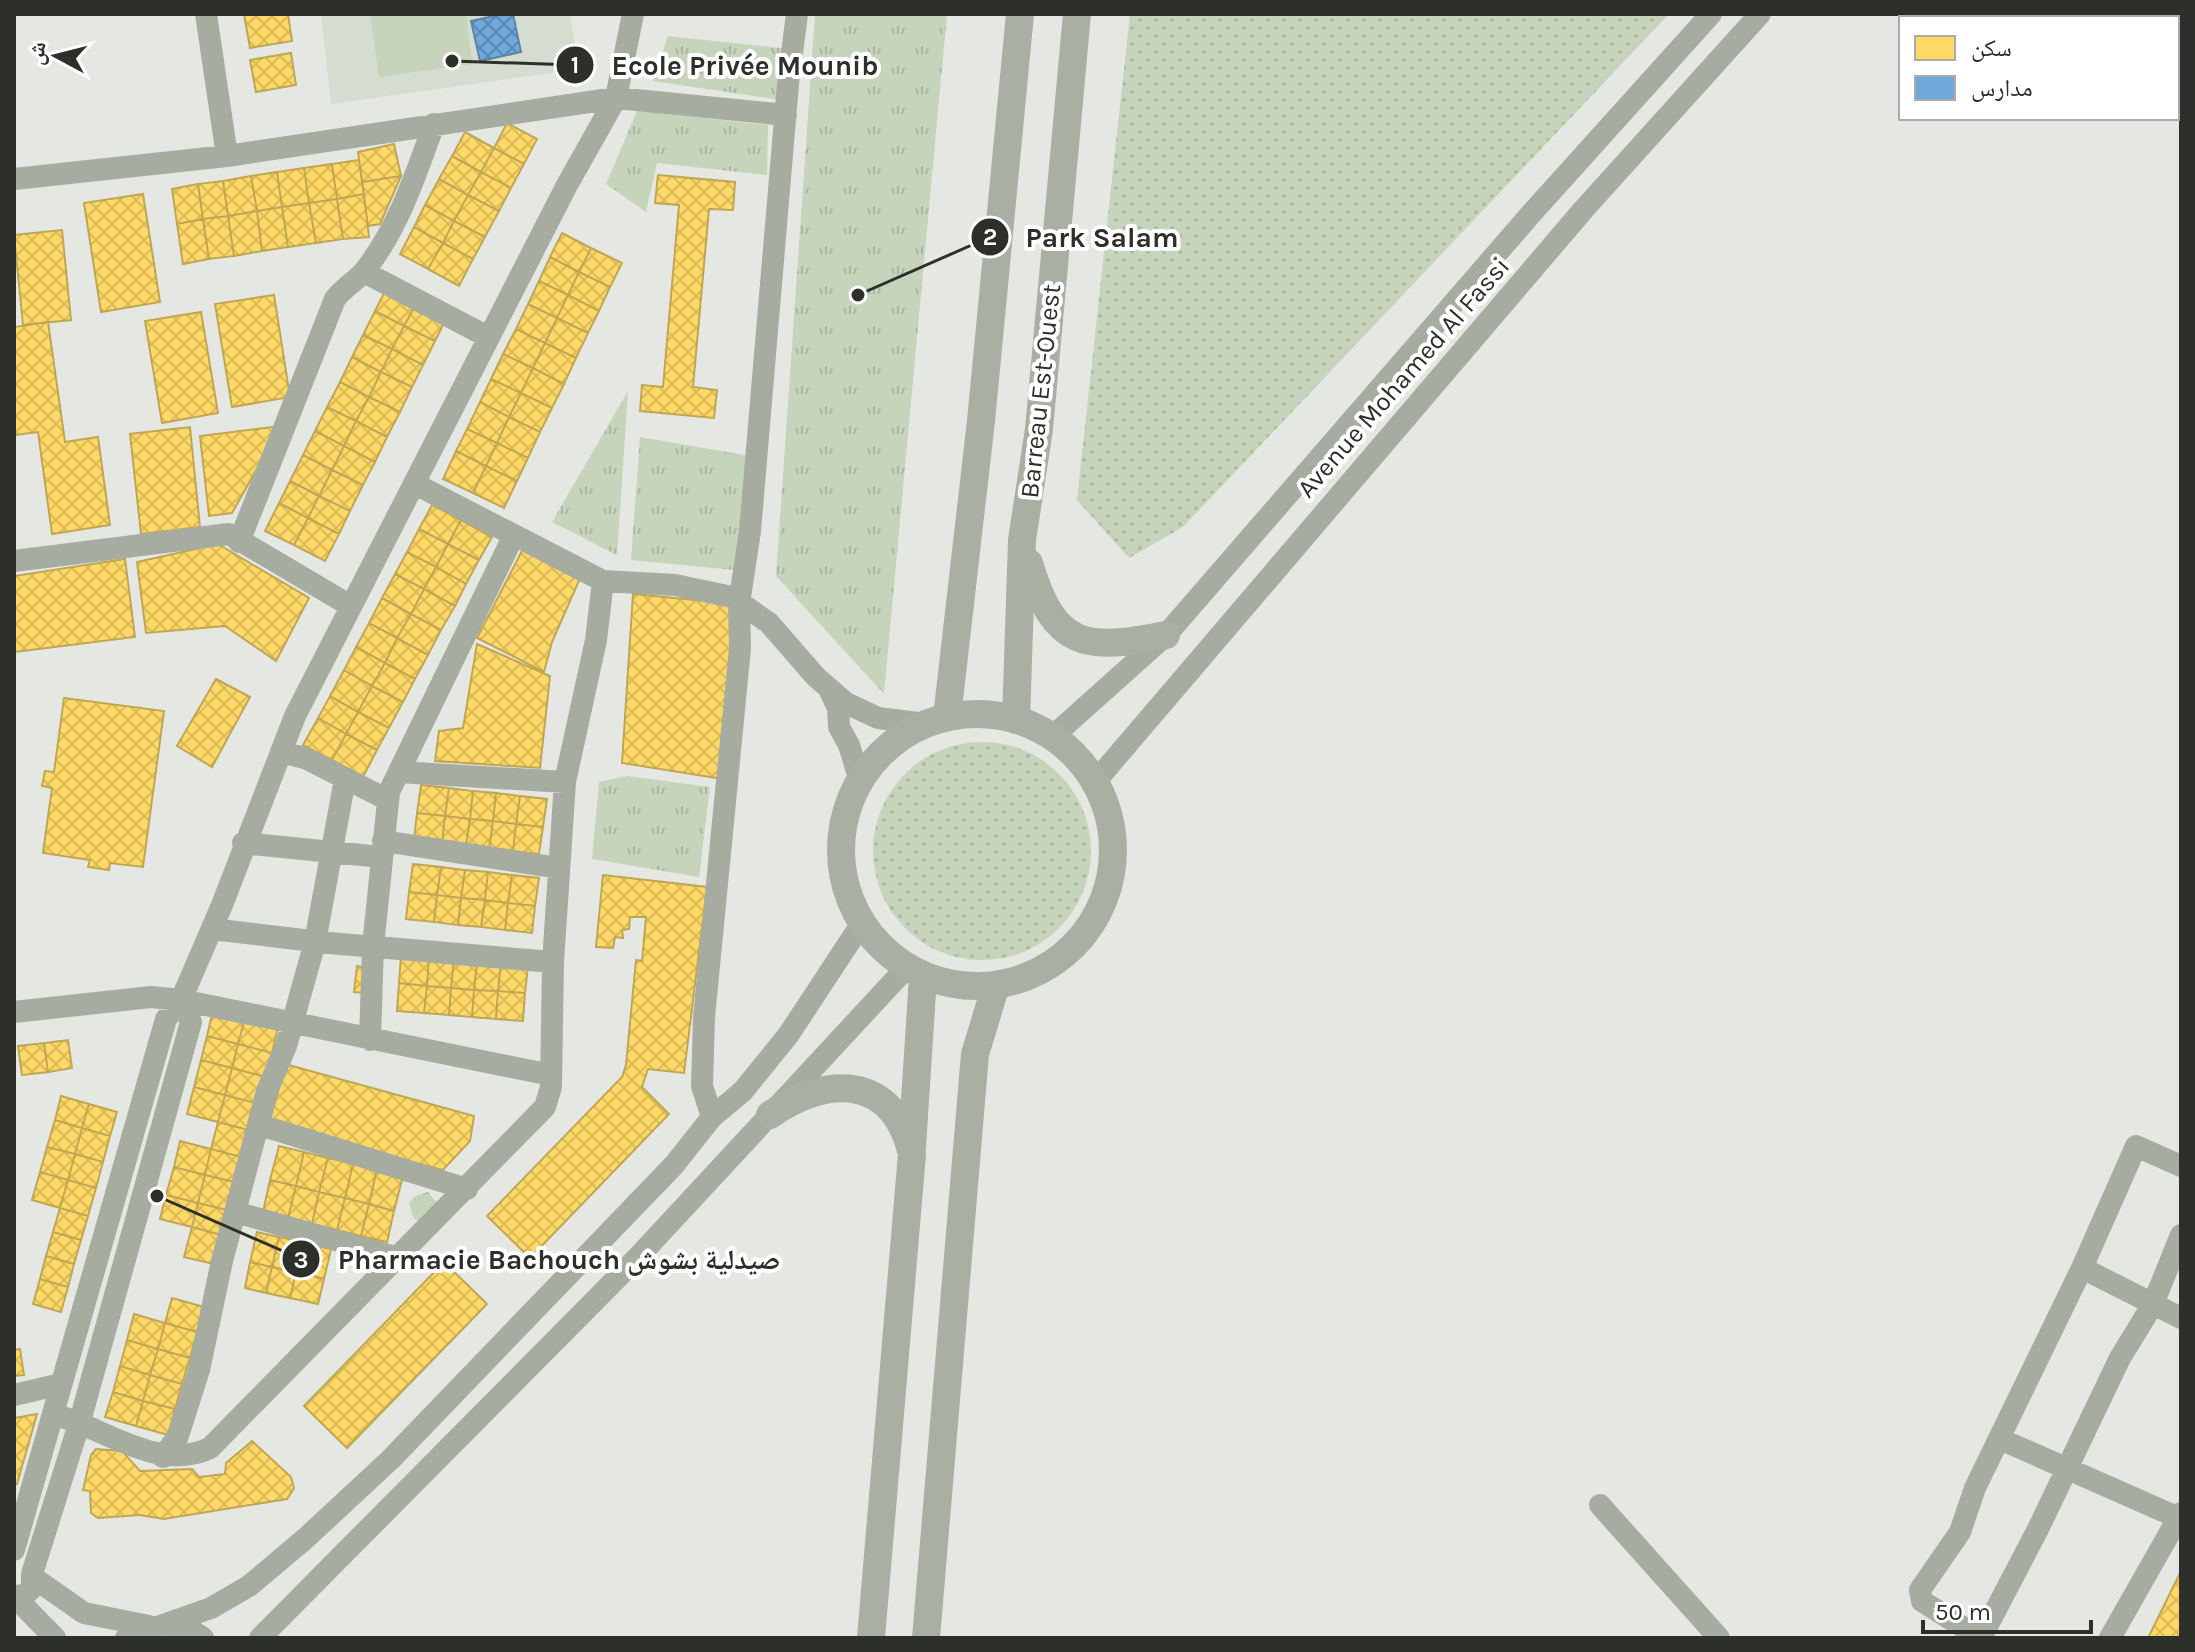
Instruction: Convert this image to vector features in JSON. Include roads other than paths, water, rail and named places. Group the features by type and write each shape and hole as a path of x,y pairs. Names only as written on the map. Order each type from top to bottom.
{"main road":[{"path":"936,720 983,406 1020,14"},
{"name":"Barreau Est-Ouest","path":"1016,720 1022,540 1039,429 1077,14"},
{"path":"1022,540 1045,606 1070,634 1106,645 1166,635"},
{"path":"993,715 1016,720 1052,737 1077,758 1095,782 1111,830 1110,877 1103,900 1086,931 1061,957 1030,975 996,985 971,987 915,972 882,947 862,923 852,904 842,863 845,820 860,781 889,747 936,720 993,715"},
{"path":"871,1638 912,1154 915,972"},
{"path":"926,1638 975,1054 996,985"},
{"path":"770,1115 810,1091 837,1087 861,1090 885,1104 893,1114 912,1154"}],"street":[{"path":"206,14 227,156"},
{"path":"14,1550 166,1019 181,1000 295,716 349,605 616,98 633,14"},
{"path":"712,1117 702,1086 704,1017 740,648 739,604 750,531 797,14"},
{"name":"Avenue Mohamed Al Fassi","path":"1052,737 1166,635 1530,215 1711,14"},
{"name":"Avenue Mohamed Al Fassi","path":"1095,782 1563,234 1760,14"},
{"path":"14,179 227,156 616,98 786,115"},
{"path":"239,542 335,299 349,281 364,272 406,200 434,124"},
{"path":"364,272 488,337"},
{"path":"415,484 603,581 706,590 732,597 769,623 830,690 846,703 878,718 936,720"},
{"path":"14,561 229,534 349,605"},
{"path":"370,1040 373,946 388,800 513,537"},
{"path":"53,1414 80,1421 163,1457 193,1456 210,1448 545,1107 551,1075 553,962 565,782 596,640 603,581"},
{"path":"830,690 860,781"},
{"path":"281,752 305,758 388,800"},
{"path":"399,772 565,782"},
{"path":"163,1457 178,1436 199,1370 235,1212 267,1091 286,1046 289,1024 315,942 345,779"},
{"path":"243,843 330,853 382,849 559,868"},
{"path":"126,1638 211,1608 249,1586 381,1469 674,1165 712,1117 743,1091 789,1034 862,923"},
{"path":"212,929 315,942 553,962"},
{"path":"260,1638 639,1256 770,1115 915,972"},
{"path":"14,1012 151,997 181,1000 551,1075"},
{"path":"55,1638 15,1597 29,1592 27,1573 80,1421 191,1022 181,1000"},
{"path":"260,1125 467,1189"},
{"path":"2181,1166 2136,1146 2082,1268 1975,1488 1960,1532 1920,1590 1922,1601 1980,1638 2038,1529 2120,1358 2153,1304 2181,1235"},
{"path":"235,1212 399,1258"},
{"path":"2082,1268 2181,1318"},
{"path":"14,1395 61,1384"},
{"path":"2000,1439 2180,1516 2110,1638"},
{"path":"1600,1505 1719,1638"},
{"path":"27,1573 84,1613 191,1630 203,1638"}],"place":[{"name":"Ecole Privée Mounib","path":"452,61"},
{"name":"Park Salam","path":"858,295"},
{"name":"Pharmacie Bachouch صيدلية بشوش","path":"157,1196"}]}
